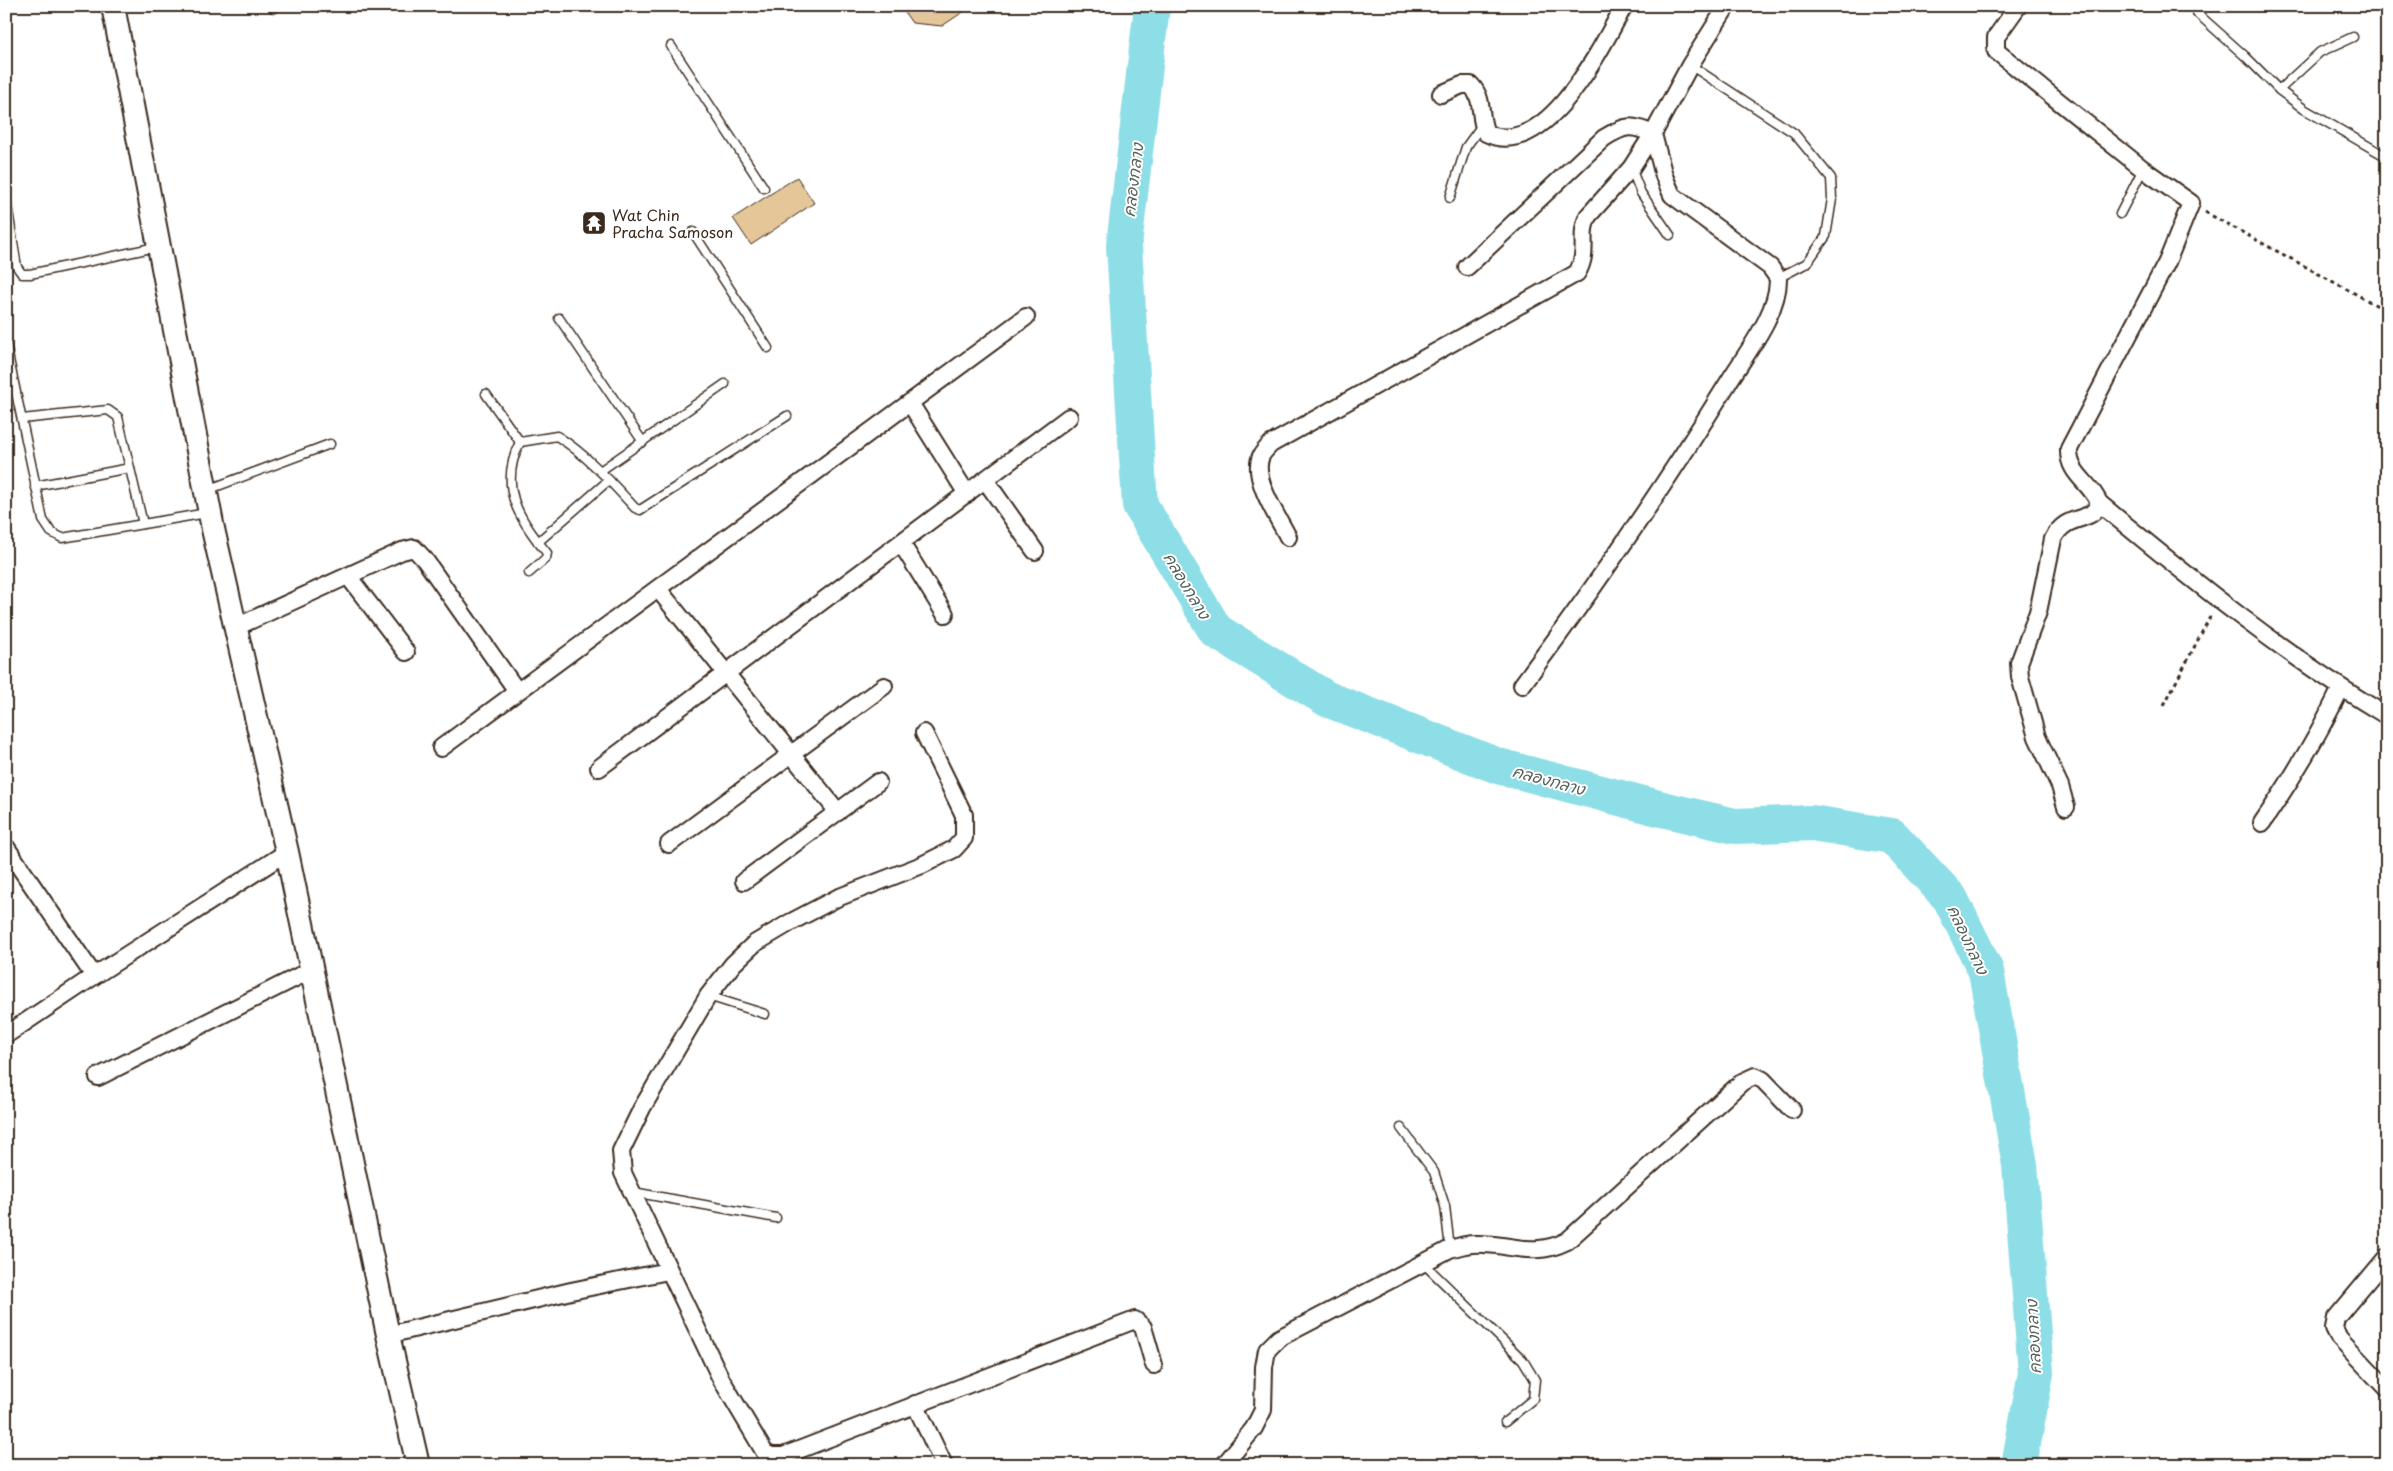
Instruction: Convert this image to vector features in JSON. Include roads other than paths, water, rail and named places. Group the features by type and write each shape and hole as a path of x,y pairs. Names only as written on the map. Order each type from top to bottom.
{"main road":[{"path":"113,6 209,512 234,628 287,852 388,1335 418,1465"}],"street":[{"path":"1442,94 1462,85 1471,85 1478,92 1482,104 1482,125 1486,133 1494,137 1504,138 1524,134 1544,121 1564,104 1590,68 1624,6"},
{"path":"1288,537 1262,484 1259,472 1261,456 1272,444 1577,273 1584,261 1584,224 1588,216 1631,168 1653,134 1690,65 1727,6"},
{"path":"2018,6 1996,37 1996,51 2143,169 2191,204 2167,262 2069,449 2068,459 2072,468 2096,495 2100,503 2219,600 2341,688 2387,716"},
{"path":"1467,267 1604,138 1620,128 1635,126 1653,134"},
{"path":"1522,685 1589,595 1688,448 1774,306 1778,278 1770,267 1672,195 1664,176 1653,134"},
{"path":"441,748 1026,318"},
{"path":"910,403 967,494"},
{"path":"599,768 1069,417"},
{"path":"986,480 1035,551"},
{"path":"2066,807 2060,786 2037,736 2020,676 2019,663 2038,612 2053,539 2058,529 2068,521 2088,516 2097,510 2100,503"},
{"path":"901,543 945,614"},
{"path":"234,628 402,551 414,548 425,560 517,691"},
{"path":"348,576 406,652"},
{"path":"658,589 728,673 838,812"},
{"path":"669,844 884,686"},
{"path":"2262,823 2292,779 2319,733 2341,688"},
{"path":"924,733 964,816 964,838 954,849 922,865 837,898 754,944 733,964 708,996 642,1108 622,1151 623,1173 721,1379 765,1453 772,1456 785,1460 915,1404 1135,1320 1143,1327 1154,1365"},
{"path":"744,881 878,782"},
{"path":"6,847 94,976"},
{"path":"6,1035 287,852"},
{"path":"98,1077 311,970"},
{"path":"1224,1465 1254,1428 1263,1410 1264,1367 1267,1350 1279,1338 1450,1249 1471,1244 1537,1251 1555,1247 1567,1241 1742,1082 1755,1076 1763,1080 1792,1110"},
{"path":"2387,1257 2336,1318 2334,1328 2339,1338 2387,1389"},
{"path":"388,1335 571,1290 668,1271"},
{"path":"915,1404 944,1465"}],"lane":[{"path":"2193,6 2198,14 2246,56 2279,90 2304,109 2336,129 2387,157"},
{"path":"2279,90 2320,52 2353,37"},
{"path":"671,46 764,188"},
{"path":"1690,65 1794,132 1831,178 1832,199 1826,236 1807,263 1778,278"},
{"path":"1450,198 1466,147 1482,125"},
{"path":"1631,168 1641,193 1670,236"},
{"path":"2120,214 2143,169"},
{"path":"6,198 17,267 22,274 30,274 158,247"},
{"path":"693,232 768,348"},
{"path":"559,318 643,442"},
{"path":"6,346 43,520 51,532 62,538 209,512"},
{"path":"600,471 725,384"},
{"path":"486,394 520,442"},
{"path":"22,419 108,410 114,412 118,417 143,524"},
{"path":"520,442 557,436 570,444 600,471 635,508 640,510 787,416"},
{"path":"520,442 512,459 510,479 513,502 528,530 547,553 546,558 529,573"},
{"path":"205,490 330,444"},
{"path":"35,486 130,468"},
{"path":"538,542 609,480"},
{"path":"708,996 765,1014"},
{"path":"1401,1128 1434,1172 1444,1206 1450,1249"},
{"path":"632,1192 776,1218"},
{"path":"1423,1263 1523,1360 1535,1380 1533,1399 1505,1422"}],"waterway":[{"name":"คลองกลาง","path":"1152,6 1124,246 1140,505 1216,631 1327,699 1498,766 1666,810 1735,826 1812,823 1892,836 1950,898 1986,971 2020,1165 2036,1373 2019,1465"}],"place":[{"name":"Wat Chin Pracha Samoson","path":"594,223"}]}
